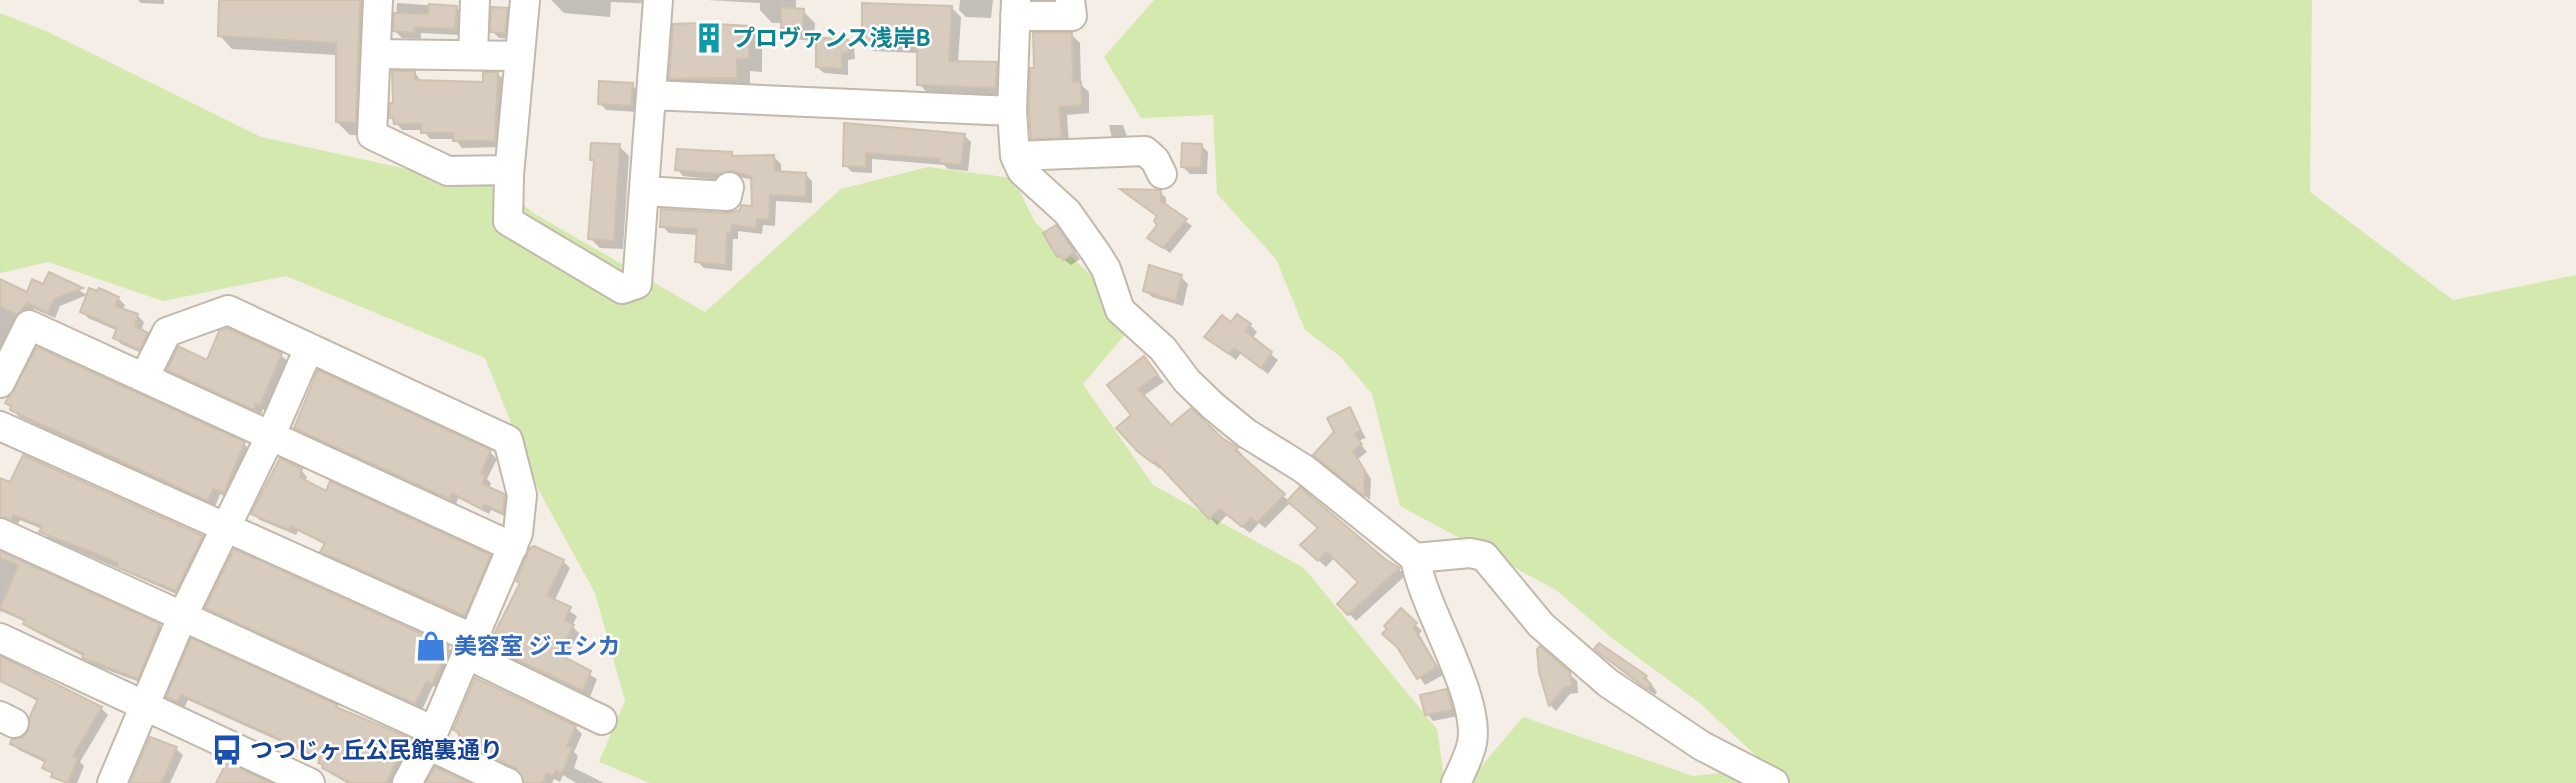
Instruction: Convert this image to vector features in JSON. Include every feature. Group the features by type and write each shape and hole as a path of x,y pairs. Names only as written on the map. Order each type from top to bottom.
{"street":[{"path":"378,0 372,135 448,170 509,170"},
{"path":"473,54 475,0"},
{"path":"525,0 509,170 508,221 622,289 637,284 658,0"},
{"path":"1070,0 1072,16 1015,8 1012,111 1015,156 1022,171 1068,212 1106,269 1120,310 1163,349 1187,381 1246,433 1304,469 1415,558 1419,581 1430,610 1462,681 1469,714 1472,740 1457,783"},
{"path":"376,54 519,56"},
{"path":"652,95 1012,111"},
{"path":"1015,156 1145,151 1162,174"},
{"path":"644,191 727,196 729,187"},
{"path":"145,376 167,332 228,310 508,440 522,495 518,533 430,737 407,783"},
{"path":"0,383 29,325 145,376 270,438 513,547"},
{"path":"112,783 182,617 270,438 309,348"},
{"path":"0,426 228,526 469,646 602,720"},
{"path":"0,533 182,617 430,737 509,783"},
{"path":"1415,558 1470,553 1484,556 1541,625 1608,683 1702,746 1774,783"},
{"path":"0,638 310,783"}],"green space":[{"path":"1154,0 2312,0 2310,192 2453,300 2576,275 2576,783 1467,783 1523,717 1693,776 1768,767 1701,704 1613,639 1556,590 1400,506 1372,394 1341,357 1305,330 1276,259 1217,194 1213,115 1141,118 1104,57"},
{"path":"0,13 46,31 261,137 448,178 496,183 535,214 705,312 841,189 928,167 1013,178 1035,222 1100,284 1128,331 1083,384 1153,485 1304,568 1437,729 1445,783 650,783 599,762 625,701 595,593 537,487 485,358 286,276 163,301 48,262 0,273"}],"building":[{"path":"219,0 360,0 356,123 336,122 336,43 218,36"},
{"path":"862,3 952,6 949,61 997,62 996,88 917,85 917,44 862,43"},
{"path":"429,4 457,6 455,29 415,27 415,33 393,31 394,13 428,14"},
{"path":"491,7 508,8 505,33 490,32"},
{"path":"781,7 804,9 803,30 781,28"},
{"path":"673,24 749,26 749,59 737,59 737,78 669,79"},
{"path":"1033,33 1072,33 1073,82 1081,82 1082,105 1059,107 1062,138 1031,139 1029,111 1030,68 1034,68"},
{"path":"816,37 848,40 849,52 842,54 842,69 816,67"},
{"path":"392,71 415,71 415,80 483,82 483,72 498,72 495,141 453,141 453,133 421,133 421,124 394,124 393,118 389,118 390,103 393,103"},
{"path":"599,81 633,83 631,106 598,104"},
{"path":"844,123 965,134 961,165 940,163 940,159 866,153 866,167 843,166"},
{"path":"591,143 620,144 614,241 588,239 594,160 590,160"},
{"path":"1182,143 1202,144 1201,168 1181,167"},
{"path":"677,149 732,152 732,156 774,155 775,171 806,173 806,197 770,195 769,220 757,219 756,228 732,225 731,233 727,233 726,265 695,262 697,229 660,227 661,209 726,213 740,210 741,205 752,206 751,176 732,171 719,174 675,170"},
{"path":"1120,189 1161,190 1161,201 1187,219 1163,248 1147,238 1157,225 1154,221 1157,216"},
{"path":"1056,225 1075,252 1063,260 1061,256 1057,257 1043,233"},
{"path":"1149,265 1182,275 1176,301 1143,291"},
{"path":"49,272 83,288 54,299 48,313 27,303 17,315 0,307 0,279 27,292 32,279 43,284"},
{"path":"89,288 97,291 99,288 119,297 115,306 138,314 135,326 148,333 140,350 113,338 117,328 80,312"},
{"path":"1237,314 1251,324 1245,331 1272,352 1261,368 1234,348 1229,354 1204,337 1222,315 1231,322"},
{"path":"227,328 282,353 260,406 256,404 254,410 167,370 178,346 207,360 219,331"},
{"path":"37,347 245,442 224,493 213,489 208,501 10,410 11,406 5,403"},
{"path":"1144,356 1158,375 1138,389 1171,425 1191,408 1222,438 1238,448 1235,450 1285,494 1257,523 1251,518 1242,527 1220,509 1209,519 1155,461 1153,463 1138,452 1116,428 1131,415 1107,385"},
{"path":"318,370 491,450 481,473 485,475 482,484 505,494 503,513 484,504 482,509 452,493 449,499 294,428"},
{"path":"1350,407 1361,431 1354,434 1362,444 1353,451 1365,471 1364,496 1313,455 1334,432 1327,418"},
{"path":"23,455 203,536 176,591 117,567 118,563 39,532 42,526 13,515 11,520 0,517 0,478 10,482"},
{"path":"280,458 302,469 299,477 326,491 330,481 491,555 465,616 320,552 325,543 291,526 289,530 251,514"},
{"path":"1300,487 1386,560 1400,568 1348,615 1337,604 1358,582 1327,552 1318,561 1300,545 1318,528 1287,501"},
{"path":"534,546 564,560 547,596 571,607 565,620 574,625 558,654 591,671 583,691 488,646 520,583 516,581 530,548"},
{"path":"234,549 449,646 432,684 427,681 415,704 205,608"},
{"path":"0,551 160,624 138,679 82,658 84,654 23,624 25,620 0,608 18,565 0,558"},
{"path":"1401,608 1417,623 1413,627 1437,667 1417,679 1397,647 1382,634 1387,629 1384,626"},
{"path":"191,638 338,705 336,707 412,739 403,756 400,754 386,783 351,783 322,768 323,765 318,763 320,758 271,735 181,695 177,702 166,697"},
{"path":"1599,643 1647,676 1644,679 1651,684 1647,689 1594,649"},
{"path":"1540,646 1570,672 1572,686 1564,688 1549,706 1539,672 1537,649"},
{"path":"0,656 102,707 73,756 78,758 68,783 51,777 53,773 42,768 46,760 10,744 12,739 23,737 28,731 29,718 38,699 0,681"},
{"path":"475,678 576,726 567,746 572,748 562,774 556,770 553,776 547,773 543,783 524,783 516,768 461,742 458,732 453,730"},
{"path":"1447,689 1452,710 1425,715 1420,695"},
{"path":"150,737 177,747 166,773 161,783 130,783"},
{"path":"227,762 271,783 216,783"},
{"path":"435,767 469,783 426,783"}],"place":[{"name":"プロヴァンス浅岸B","path":"709,38"},
{"name":"美容室 ジェシカ","path":"431,646"},
{"name":"つつじヶ丘公民館裏通り","path":"227,750"}]}
